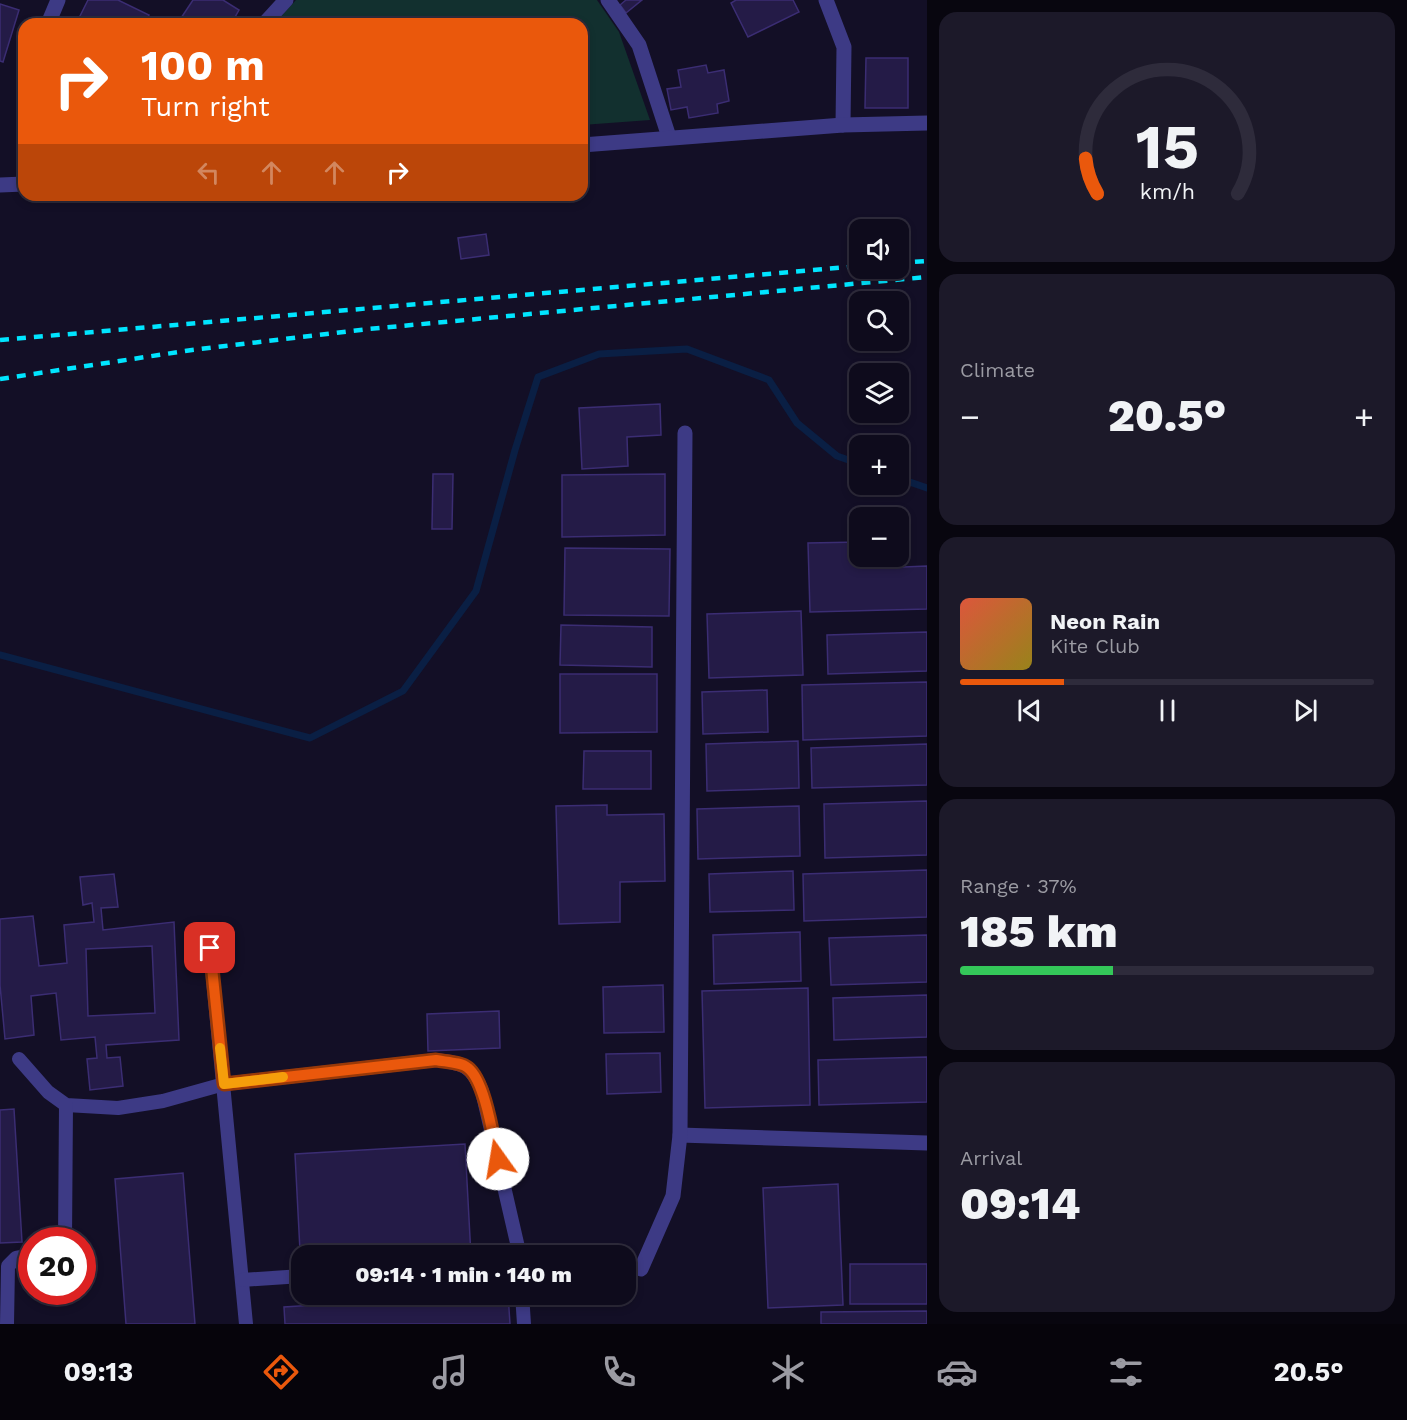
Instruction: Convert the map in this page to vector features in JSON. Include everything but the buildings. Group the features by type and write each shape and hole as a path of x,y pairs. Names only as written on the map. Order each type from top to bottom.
{"street":[{"path":"50,18 58,0"},
{"path":"270,18 286,0"},
{"path":"608,0 639,45 669,138"},
{"path":"826,0 844,47 843,125"},
{"path":"588,145 843,125 927,123"},
{"path":"0,185 18,184"},
{"path":"641,1269 673,1196 680,1135 685,433"},
{"path":"680,1135 927,1143"}],"lane":[{"path":"210,948 246,1324"},
{"path":"20,1059 48,1092 66,1105 118,1108 142,1105 224,1084 436,1060 467,1067 477,1078 482,1090 517,1245"},
{"path":"65,1227 66,1105"},
{"path":"7,1324 8,1266 18,1258"},
{"path":"242,1280 291,1277"},
{"path":"523,1305 524,1324"}],"green space":[{"path":"296,0 597,0 619,32 650,120 588,125 588,18 280,18"}],"waterway":[{"path":"0,655 310,738 403,691 476,591 538,377 599,354 687,349 769,380 797,423 837,456 849,460"},
{"path":"909,482 927,488"}],"railway":[{"path":"909,262 927,261"},
{"path":"0,340 849,267"},
{"path":"0,379 192,350 369,329 927,277"}],"slow traffic":[{"path":"220,1048 224,1084 283,1077"}],"route":[{"path":"210,948 224,1084 436,1060 452,1062 467,1067 477,1078 482,1090 498,1159"}]}
